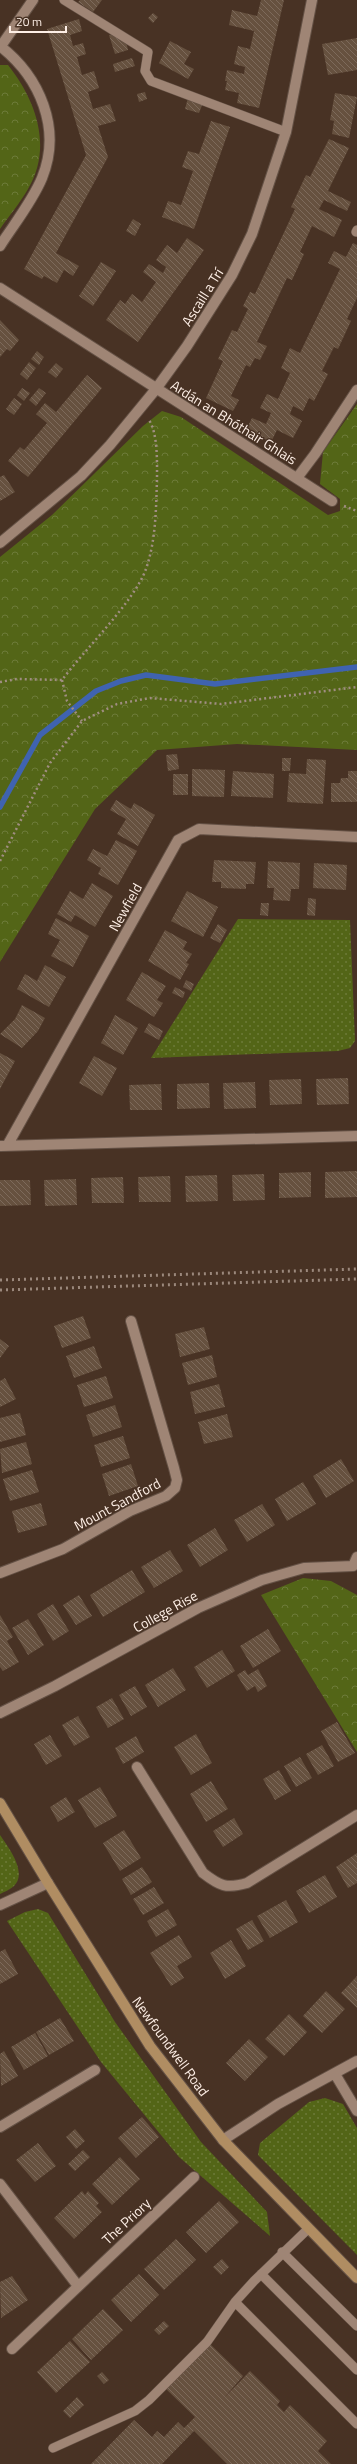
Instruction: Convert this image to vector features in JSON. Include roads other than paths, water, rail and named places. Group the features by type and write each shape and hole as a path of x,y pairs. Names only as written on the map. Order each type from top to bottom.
{"main road":[{"name":"Newfoundwell Road","path":"0,1803 150,2046 223,2140 357,2278"}],"street":[{"path":"0,246 42,177 49,130 44,102 38,88 23,66 0,46 33,0"},
{"name":"Ascaill a Trí","path":"0,543 81,476 141,408 187,346 232,275 252,234 286,132 312,0"},
{"name":"Ardán an Bhóthair Ghlais","path":"0,288 332,501"},
{"name":"Ardán an Bhóthair Ghlais","path":"297,478 315,454 357,390"},
{"name":"Newfield","path":"3,1146 178,840 199,829 357,837"},
{"name":"Newfield","path":"3,1146 357,1136"},
{"name":"Mount Sandford","path":"0,1573 63,1549 130,1511 166,1496 175,1488 175,1474 131,1321"},
{"name":"College Rise","path":"0,1713 69,1679 198,1608 255,1583 304,1568 356,1564"},
{"path":"137,1767 203,1873 216,1883 232,1888 247,1883 357,1815"},
{"path":"0,1905 48,1883"},
{"path":"223,2140 278,2104 357,2061"},
{"path":"0,2127 95,2070"},
{"path":"335,2074 357,2111"},
{"name":"The Priory","path":"12,2349 194,2177"},
{"path":"0,2184 78,2286"}],"lane":[{"path":"64,0 148,52 145,71 151,81 286,132"},
{"path":"53,2448 135,2411 149,2400 207,2342 235,2302 261,2274 282,2252 308,2229"},
{"path":"282,2252 357,2326"},
{"path":"261,2274 357,2370"},
{"path":"235,2302 357,2424"}],"waterway":[{"path":"0,807 40,735 96,691 121,681 146,675 215,684 357,667"}],"railway":[{"path":"0,1280 357,1269"},
{"path":"0,1290 357,1279"}]}
